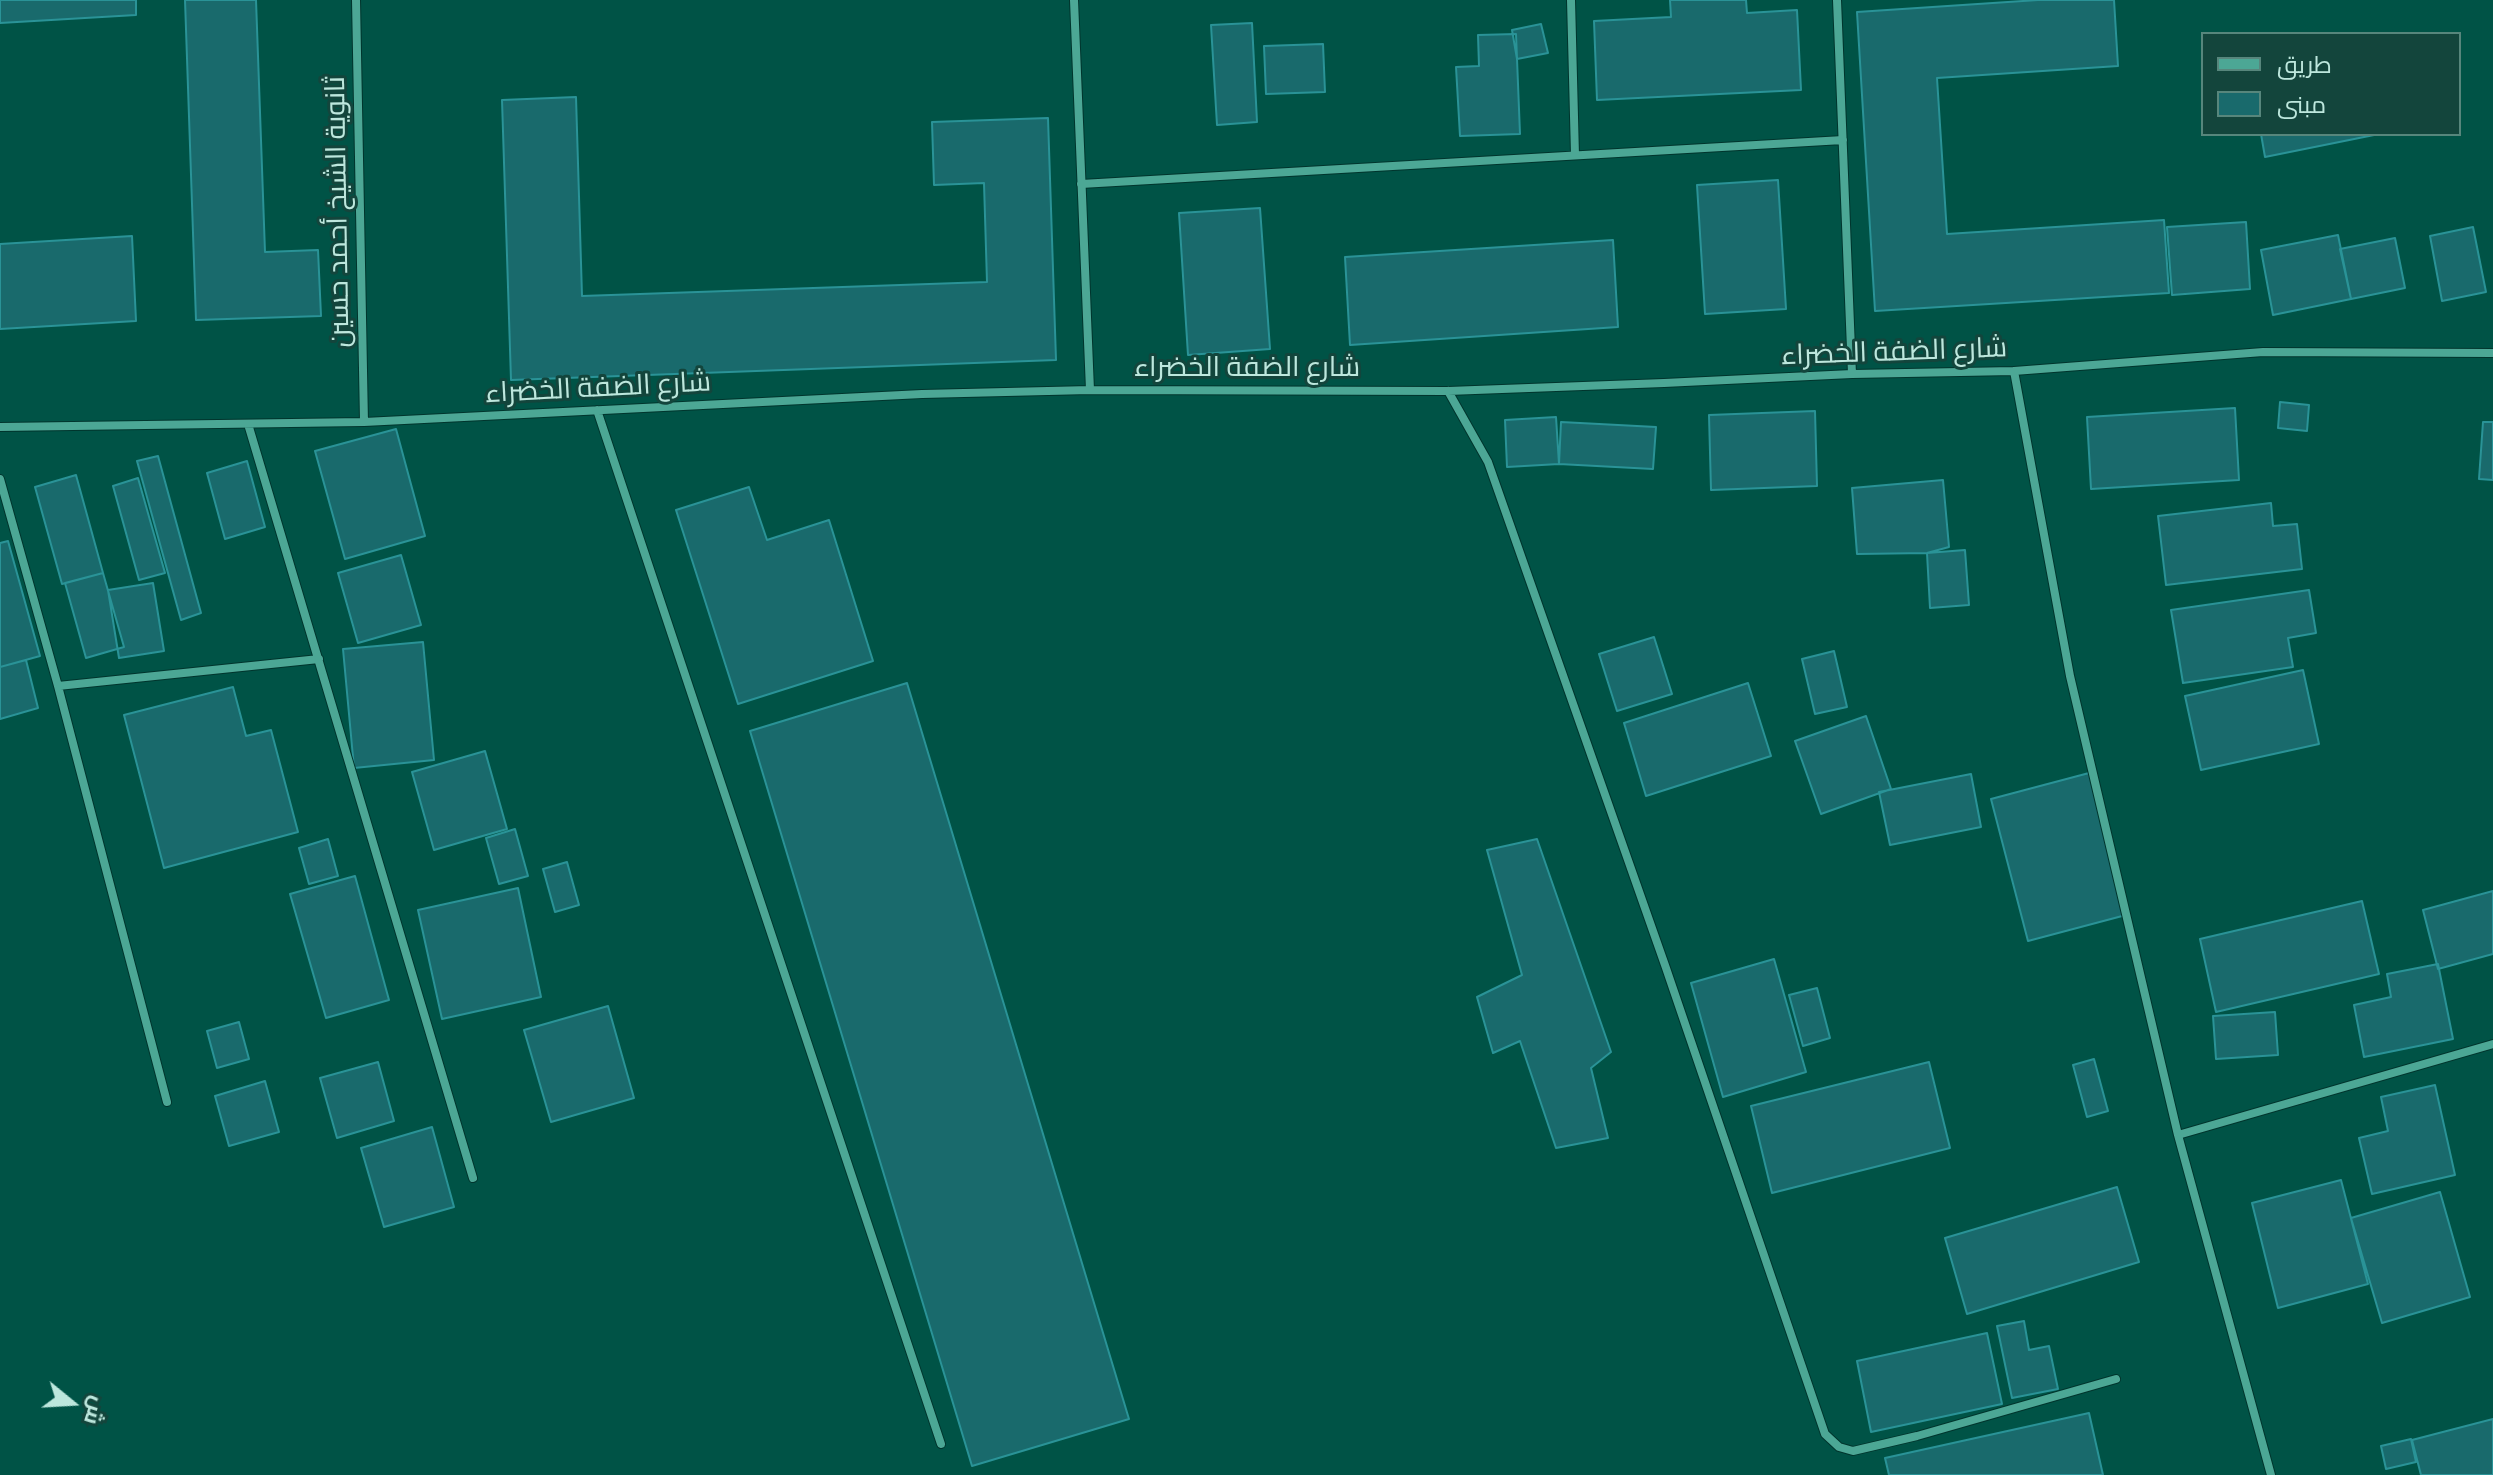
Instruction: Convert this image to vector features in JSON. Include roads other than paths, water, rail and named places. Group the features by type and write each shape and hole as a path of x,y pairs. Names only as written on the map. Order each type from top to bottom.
{"street":[{"name":"ثانوية الشيخ أحمد حسين","path":"356,0 364,422"},
{"path":"1074,0 1090,390"},
{"path":"1571,0 1575,155"},
{"path":"1837,0 1852,374"},
{"path":"1081,184 1843,140"},
{"name":"شارع الضفة الخضراء","path":"0,427 364,422 906,395 1090,390 1448,391 1852,374 2014,371 2263,352 2493,353"},
{"path":"2014,371 2070,676 2178,1135 2271,1475"},
{"path":"1448,391 1488,462 1666,968 1825,1434 1839,1447 1853,1451 1917,1436 2116,1379"},
{"path":"597,410 941,1444"},
{"path":"248,424 473,1178"},
{"path":"0,479 58,686 167,1102"},
{"path":"58,686 319,659"},
{"path":"2178,1135 2493,1044"}]}
